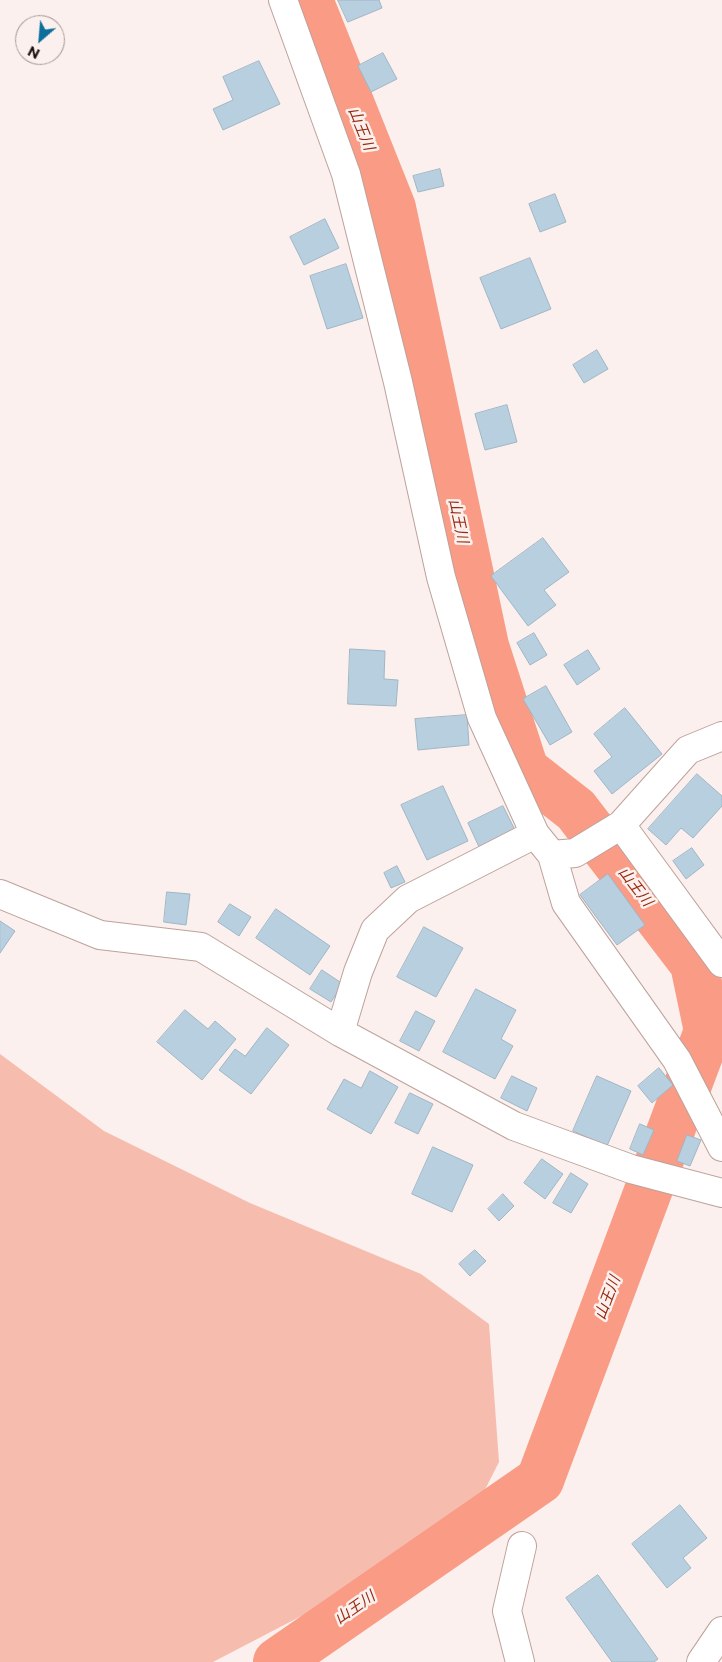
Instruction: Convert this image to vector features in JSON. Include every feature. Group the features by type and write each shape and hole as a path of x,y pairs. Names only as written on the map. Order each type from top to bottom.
{"street":[{"path":"282,0 346,174 398,382 441,577 482,718 535,834 564,854"},
{"path":"564,854 620,825 688,750 722,736"},
{"path":"620,825 722,962"},
{"path":"340,1032 358,972 375,930 408,899 535,834"},
{"path":"564,854 566,904 677,1060 722,1147"},
{"path":"0,894 100,935 201,947 340,1032 514,1126 631,1169 722,1193"},
{"path":"520,1662 507,1611 522,1546"},
{"path":"701,1662 722,1630"}],"shaded area":[{"path":"0,1054 104,1131 250,1203 421,1274 489,1324 499,1462 464,1531 376,1586 309,1612 213,1662 0,1662"}],"building":[{"path":"338,0 379,0 382,8 348,22"},
{"path":"383,53 397,79 371,92 358,66"},
{"path":"259,61 280,104 223,130 213,109 233,100 223,77"},
{"path":"440,169 444,186 418,192 413,176"},
{"path":"555,194 566,222 540,232 529,204"},
{"path":"325,219 339,248 304,265 290,237"},
{"path":"530,258 551,309 501,329 480,278"},
{"path":"346,264 363,318 327,329 310,276"},
{"path":"597,350 608,369 584,383 573,365"},
{"path":"507,405 517,442 485,450 475,414"},
{"path":"543,538 569,572 544,590 556,605 528,626 491,576"},
{"path":"534,633 547,655 530,665 517,643"},
{"path":"350,649 385,651 384,679 398,680 396,706 348,704"},
{"path":"588,650 600,669 577,685 564,665"},
{"path":"546,686 572,732 550,745 523,699"},
{"path":"625,708 662,754 612,794 594,771 612,757 594,734"},
{"path":"467,715 469,745 418,750 415,719"},
{"path":"697,774 722,796 722,806 693,838 681,828 666,845 648,829"},
{"path":"443,786 468,841 427,860 401,805"},
{"path":"503,806 516,832 480,849 468,823"},
{"path":"692,848 704,865 686,879 673,861"},
{"path":"397,866 405,882 391,888 384,873"},
{"path":"608,874 645,925 617,945 580,895"},
{"path":"167,892 190,894 186,925 164,922"},
{"path":"230,904 251,917 239,936 218,922"},
{"path":"276,909 330,946 310,975 256,938"},
{"path":"0,921 15,931 0,953"},
{"path":"424,927 463,948 436,997 397,977"},
{"path":"322,970 343,984 331,1002 310,989"},
{"path":"476,989 516,1010 501,1039 513,1046 495,1079 443,1052"},
{"path":"185,1010 208,1029 215,1021 236,1039 202,1080 157,1042"},
{"path":"416,1011 435,1021 419,1051 400,1041"},
{"path":"267,1028 289,1045 251,1094 219,1070 235,1049 245,1056"},
{"path":"659,1068 673,1085 652,1103 638,1086"},
{"path":"370,1071 398,1087 371,1134 327,1109 344,1079 361,1088"},
{"path":"512,1076 537,1088 527,1111 501,1098"},
{"path":"597,1076 631,1091 607,1146 573,1131"},
{"path":"410,1093 433,1104 418,1134 395,1123"},
{"path":"640,1124 654,1130 643,1155 630,1149"},
{"path":"687,1135 701,1140 690,1166 677,1161"},
{"path":"433,1147 473,1165 452,1212 412,1194"},
{"path":"542,1159 563,1174 545,1199 524,1183"},
{"path":"571,1173 588,1184 571,1213 553,1203"},
{"path":"503,1194 514,1206 499,1221 488,1209"},
{"path":"475,1250 486,1261 470,1276 459,1264"},
{"path":"680,1505 707,1538 683,1558 691,1568 667,1588 632,1544"},
{"path":"598,1575 658,1659 654,1662 612,1662 566,1598"}],"waterway":[{"name":"山王川","path":"277,1662 540,1480 708,1031 694,964 576,810 525,770 485,646 392,208 309,0"}]}
